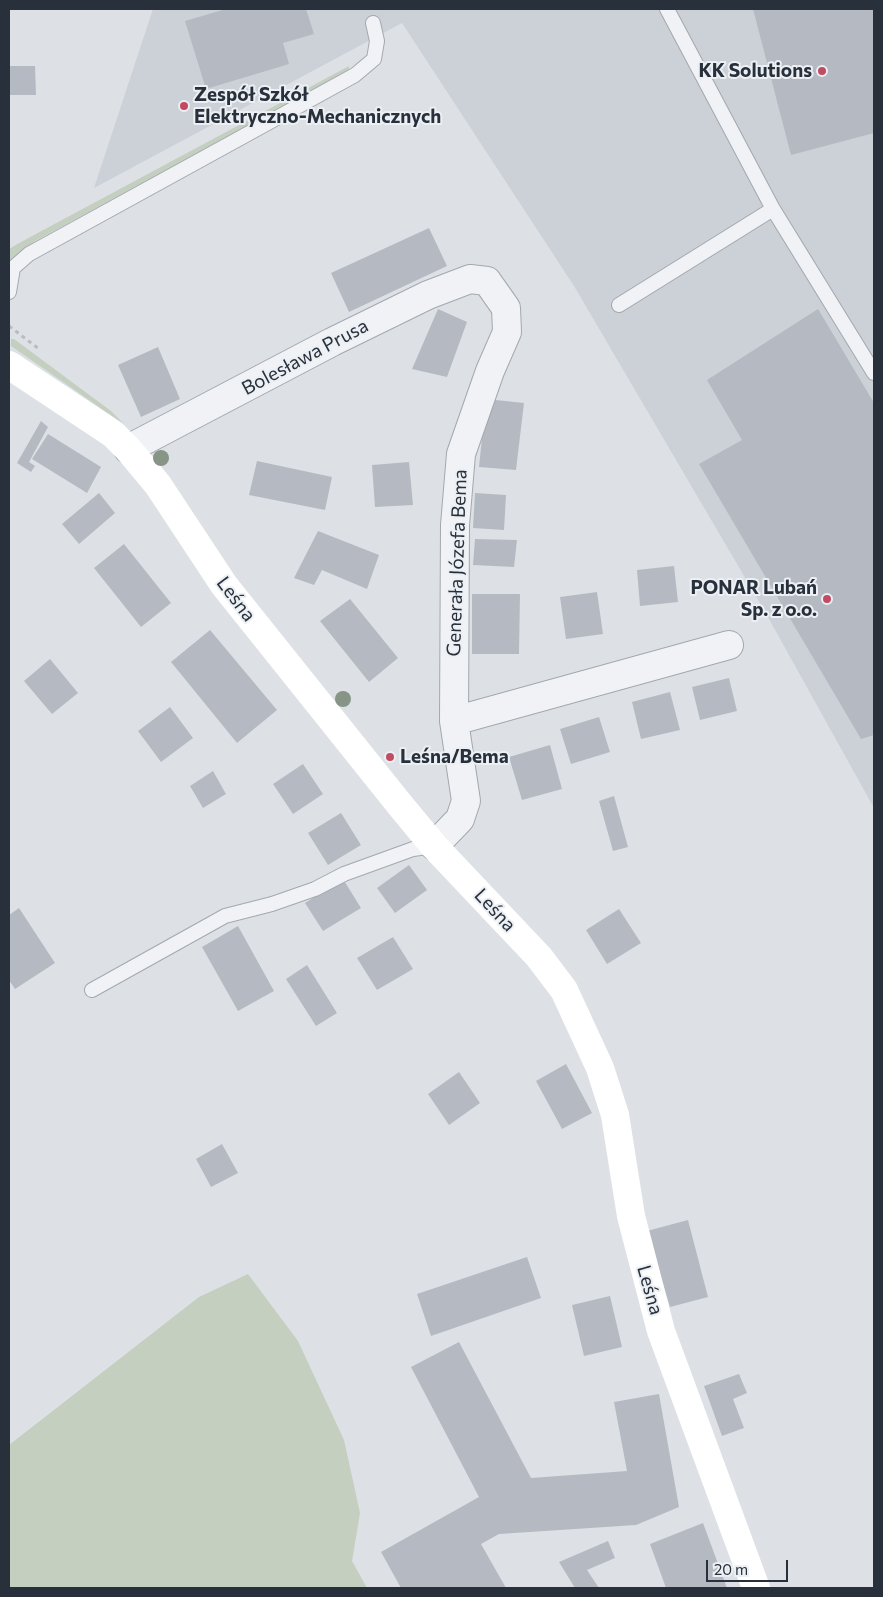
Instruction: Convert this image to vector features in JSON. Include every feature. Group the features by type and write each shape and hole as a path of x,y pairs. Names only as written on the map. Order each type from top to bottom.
{"main road":[{"name":"Leśna","path":"9,365 113,434 128,449 158,485 224,585 434,846 498,911 564,990 600,1068 615,1115 631,1216 661,1331 756,1588"}],"street":[{"name":"Bolesława Prusa","path":"128,449 332,342 428,295 470,279 487,281"},
{"name":"Generała Józefa Bema","path":"434,846 460,818 466,801 454,721 454,534 461,454 490,372 507,332 506,308 487,281"},
{"path":"454,721 729,645"}],"lane":[{"path":"667,9 774,209 874,373"},
{"path":"9,292 13,268 29,254 355,75 374,59 377,41 373,23"},
{"path":"619,305 774,209"},
{"path":"92,990 225,916 280,901 413,849 434,846"}],"shaded area":[{"path":"153,9 874,9 874,808 764,610 574,286 402,23 94,188"}],"green space":[{"path":"349,66 349,71 35,241 9,264 9,249 21,242"},
{"path":"11,339 14,339 111,411 125,425 11,346"},
{"path":"248,1274 298,1341 344,1440 360,1513 352,1561 367,1588 9,1588 9,1445 199,1297"}],"building":[{"path":"226,9 306,9 314,34 283,43 289,64 206,89 185,21"},
{"name":"KK Solutions","path":"753,9 874,9 874,133 791,155"},
{"path":"9,66 35,66 36,95 9,95"},
{"path":"429,228 447,266 349,312 331,273"},
{"path":"438,309 467,322 447,377 412,369"},
{"name":"PONAR Lubań Sp. z o.o.","path":"818,309 874,403 874,735 861,739 699,464 742,440 707,380"},
{"path":"158,347 180,399 141,417 118,365"},
{"path":"486,399 524,403 516,470 479,467"},
{"path":"41,421 48,427 29,462 35,466 31,472 17,463"},
{"path":"48,434 101,467 87,493 32,459"},
{"path":"257,461 332,477 325,510 249,495"},
{"path":"409,462 413,505 375,507 372,465"},
{"path":"99,493 115,513 79,544 62,524"},
{"path":"475,493 506,495 504,530 473,528"},
{"path":"318,531 379,555 367,589 322,570 314,585 294,578"},
{"path":"475,539 517,540 514,567 473,565"},
{"path":"124,544 171,603 141,627 94,568"},
{"path":"674,566 678,602 640,606 637,570"},
{"path":"597,592 603,634 566,639 560,597"},
{"path":"472,594 520,594 519,654 472,654"},
{"path":"350,599 398,658 369,682 320,621"},
{"path":"210,630 277,710 237,743 171,662"},
{"path":"50,659 78,693 52,714 24,681"},
{"path":"729,678 737,711 700,720 692,687"},
{"path":"670,692 680,730 641,739 632,702"},
{"path":"170,707 193,738 161,762 138,731"},
{"path":"599,717 610,752 571,764 560,729"},
{"path":"550,745 562,789 522,800 509,757"},
{"path":"303,764 323,794 293,814 273,784"},
{"path":"213,771 226,794 203,808 190,786"},
{"path":"614,796 628,847 613,851 599,801"},
{"path":"341,813 361,845 328,865 308,833"},
{"path":"409,865 427,890 395,913 377,888"},
{"path":"343,879 361,908 323,931 305,903"},
{"path":"19,908 55,963 15,989 9,980 9,915"},
{"path":"619,909 641,943 607,964 586,930"},
{"path":"238,926 274,991 238,1011 202,947"},
{"path":"393,937 413,969 377,990 357,958"},
{"path":"307,965 337,1013 316,1026 286,979"},
{"path":"566,1064 592,1113 562,1129 536,1081"},
{"path":"459,1072 480,1103 449,1125 428,1094"},
{"path":"222,1144 238,1173 211,1187 196,1159"},
{"path":"688,1220 708,1297 670,1307 647,1231"},
{"path":"527,1257 541,1298 431,1336 417,1294"},
{"path":"610,1296 622,1347 584,1356 572,1305"},
{"path":"459,1342 531,1478 627,1471 614,1402 659,1394 679,1507 636,1525 499,1534 481,1544 506,1588 401,1588 381,1552 479,1497 411,1367"},
{"path":"739,1374 747,1393 733,1399 744,1428 722,1436 704,1386"},
{"path":"703,1523 727,1588 666,1588 650,1544"},
{"path":"608,1541 615,1558 587,1570 599,1588 575,1588 559,1562"}],"place":[{"name":"KK Solutions","path":"822,71"},
{"name":"Zespół Szkół Elektryczno-Mechanicznych","path":"184,106"},
{"name":"PONAR Lubań Sp. z o.o.","path":"827,599"},
{"name":"Leśna/Bema","path":"390,757"}]}
